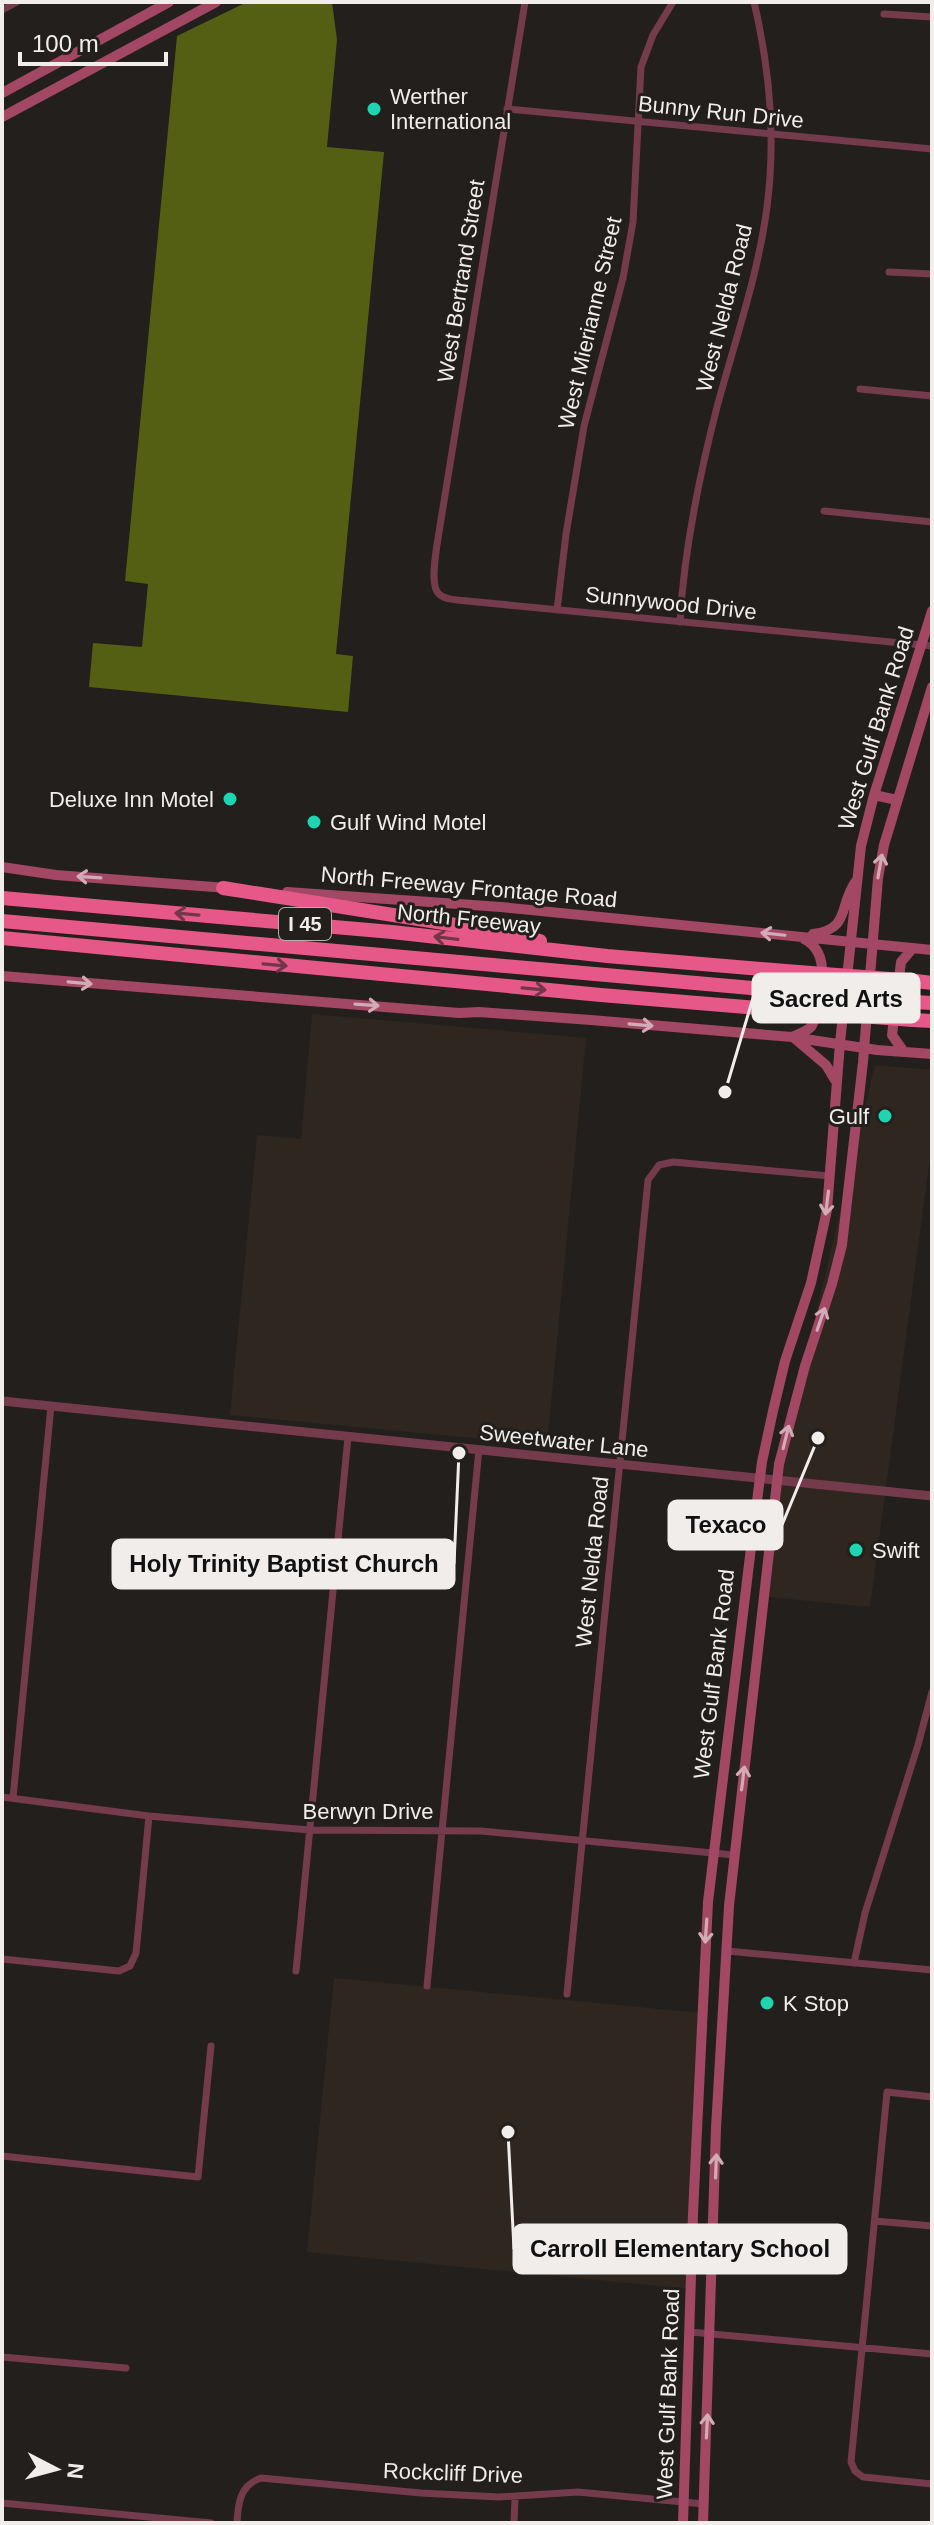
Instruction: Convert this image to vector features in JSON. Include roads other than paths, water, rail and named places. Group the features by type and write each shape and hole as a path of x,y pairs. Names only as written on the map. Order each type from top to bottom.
{"highway":[{"path":"223,888 500,932 607,956"},
{"name":"North Freeway","path":"2,898 392,932 607,956 932,983"},
{"name":"North Freeway","path":"2,921 932,1003"},
{"name":"I 45","path":"2,938 585,994 932,1021"}],"main road":[{"path":"2,93 169,2"},
{"path":"2,117 216,2"},
{"path":"119,29 129,48"},
{"name":"West Gulf Bank Road","path":"683,2523 703,1970 712,1853 761,1478 785,1361 820,1248 830,1176 857,879 866,822 927,645 932,611"},
{"name":"West Gulf Bank Road","path":"703,2523 716,2128 727,1951 734,1855 777,1480 797,1393 842,1245 864,1047 878,878 897,800 932,687"},
{"path":"874,795 897,800"},
{"name":"North Freeway Frontage Road","path":"2,867 56,875 501,907 932,950"},
{"path":"799,936 826,932 838,926 846,895 857,879"},
{"path":"792,1037 810,1027 816,1017 822,982 822,962 818,950 799,936"},
{"path":"904,1052 892,1035 901,962 913,948"},
{"path":"2,976 792,1037 932,1054"},
{"path":"792,1037 826,1065 837,1088 858,1095"}],"street":[{"path":"2,10 17,2"},
{"name":"West Bertrand Street","path":"435,565 525,2"},
{"name":"West Mierianne Street","path":"557,610 575,474 591,397 623,278 633,222 641,67 653,35 673,2"},
{"name":"West Nelda Road","path":"680,622 681,595 698,489 754,280 767,205 771,135 769,91 754,2"},
{"path":"884,14 932,17"},
{"name":"Bunny Run Drive","path":"507,109 932,149"},
{"path":"889,272 932,274"},
{"path":"860,389 932,396"},
{"path":"824,511 932,522"},
{"name":"Sunnywood Drive","path":"435,565 433,584 436,593 446,598 927,645"},
{"name":"West Nelda Road","path":"567,1994 648,1180 659,1165 673,1162 830,1176"},
{"name":"Sweetwater Lane","path":"2,1401 932,1496"},
{"path":"13,1798 51,1406"},
{"path":"296,1971 348,1437"},
{"path":"427,1986 479,1449"},
{"path":"854,1963 865,1913 932,1692"},
{"name":"Berwyn Drive","path":"2,1797 149,1816 309,1830 442,1830 734,1855"},
{"path":"2,1959 119,1971 130,1966 136,1953 149,1816"},
{"path":"727,1951 932,1970"},
{"path":"2,2156 198,2177 211,2046"},
{"path":"932,2097 887,2092 851,2462 855,2471 863,2477 932,2484"},
{"path":"875,2221 932,2226"},
{"path":"690,2332 932,2354"},
{"path":"2,2357 126,2368"},
{"name":"Rockcliff Drive","path":"235,2522 244,2490 261,2478 421,2493 515,2497 565,2491 704,2504"},
{"path":"514,2523 515,2497"},
{"path":"2,2503 211,2523"},
{"path":"83,2521 84,2511"}],"place":[{"name":"Werther International","path":"374,109"},
{"name":"Deluxe Inn Motel","path":"230,799"},
{"name":"Gulf Wind Motel","path":"314,822"},
{"name":"Sacred Arts","path":"725,1092"},
{"name":"Gulf","path":"885,1116"},
{"name":"Texaco","path":"818,1438"},
{"name":"Holy Trinity Baptist Church","path":"459,1453"},
{"name":"Swift","path":"856,1550"},
{"name":"K Stop","path":"767,2003"},
{"name":"Carroll Elementary School","path":"508,2132"}]}
